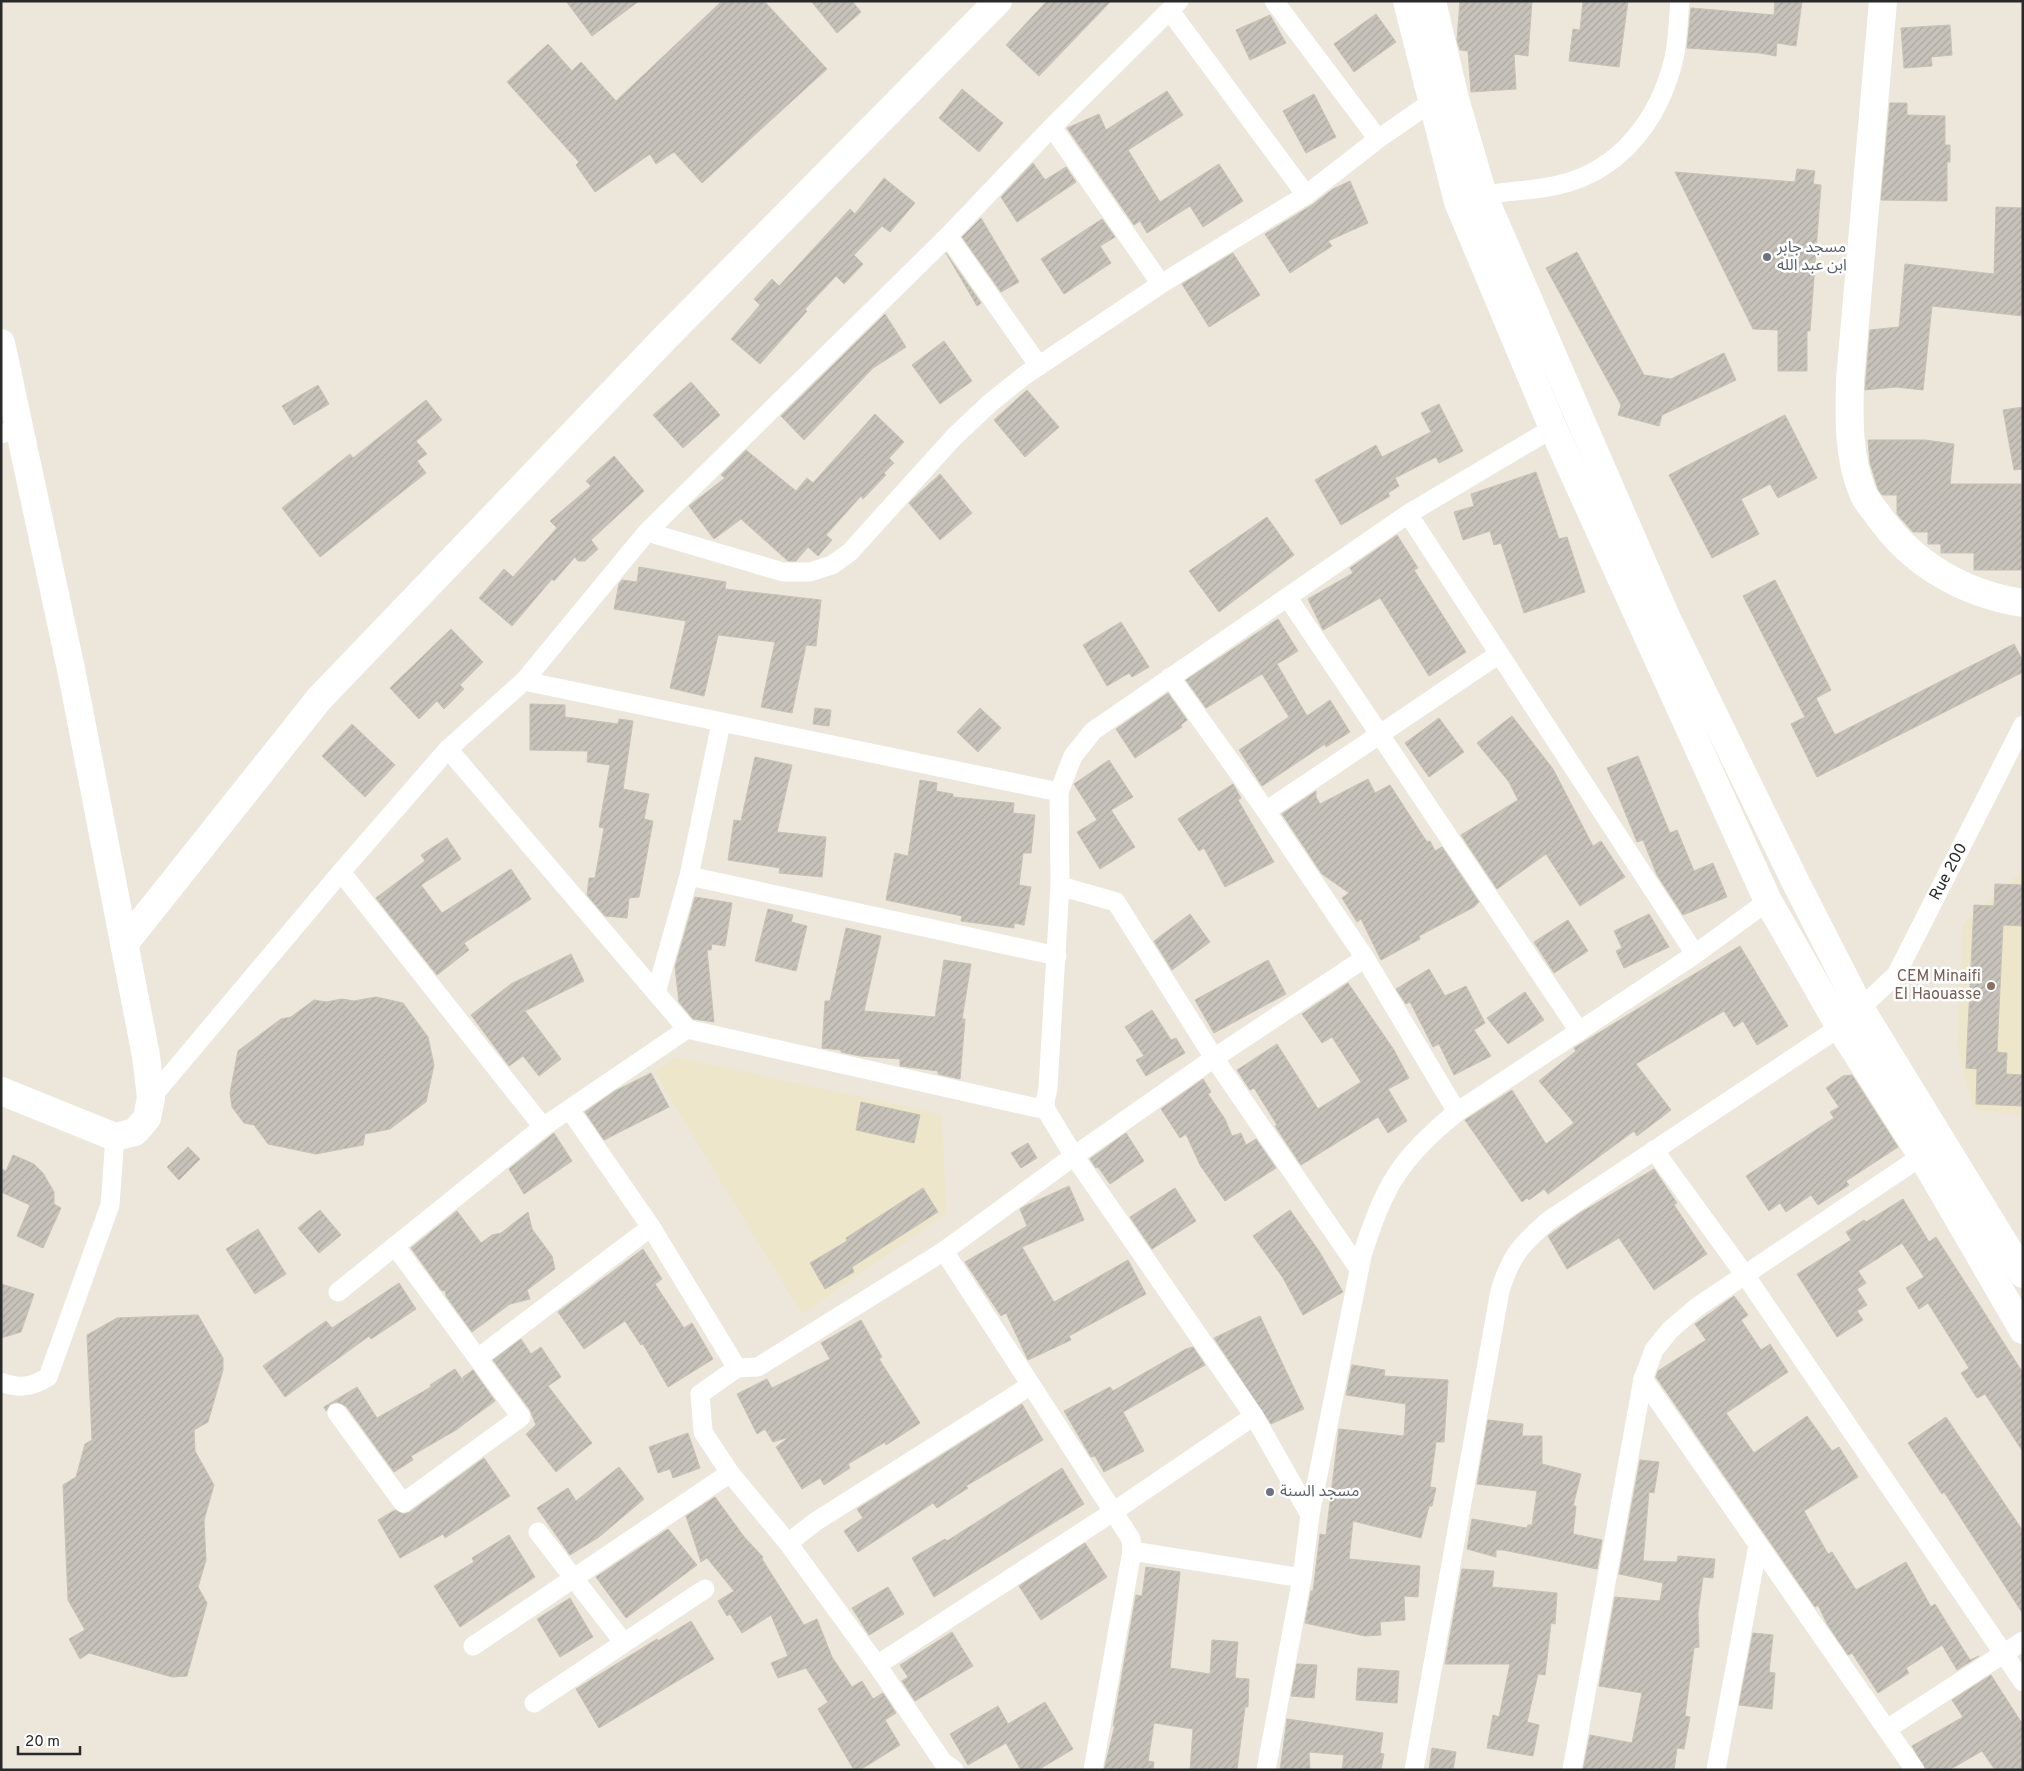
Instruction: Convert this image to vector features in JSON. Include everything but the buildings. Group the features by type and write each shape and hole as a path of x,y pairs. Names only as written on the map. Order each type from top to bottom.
{"main road":[{"path":"124,944 319,700 664,339 998,1"},
{"path":"1407,1 1433,101 1471,198 1553,428 1768,901 1840,1027 1922,1156 2023,1330"},
{"path":"1432,1 1455,99 1471,198 1667,619 1796,883 1860,1008 2023,1274"},
{"path":"1883,1 1850,380 1849,424 1854,462 1863,494 1888,530 1920,561 1957,584 1999,600 2023,603"},
{"path":"1,343 10,431 72,674 146,1056 151,1098 147,1118 135,1132 115,1137 1,1090"}],"street":[{"path":"1274,1 1378,139"},
{"path":"1471,198 1558,185 1586,176 1610,162 1637,138 1658,105 1674,57 1680,1"},
{"path":"151,1098 340,872 448,749 524,681 647,532 948,236 1052,127 1174,6 1306,194"},
{"path":"647,532 783,572 810,572 832,565 850,552 954,437 990,403 1039,366 1161,284 1306,194 1378,139 1433,101"},
{"path":"1052,127 1161,284"},
{"path":"948,236 1039,366"},
{"path":"1310,1515 1254,1416 1074,1156 1046,1110 1060,886 1059,792 1073,756 1093,731 1408,514 1553,428"},
{"path":"1408,514 1694,954"},
{"path":"1288,598 1579,1031"},
{"path":"1266,812 1499,654"},
{"path":"1170,677 1266,812 1366,958 1457,1112"},
{"path":"524,681 1059,792"},
{"path":"656,993 689,876 721,723"},
{"name":"Rue 200","path":"1414,1770 1500,1290 1508,1265 1523,1243 1548,1221 1840,1027 1896,975 2023,725"},
{"path":"448,749 687,1029 1046,1110"},
{"path":"340,872 543,1127"},
{"path":"689,876 1057,956"},
{"path":"1060,886 1116,902 1214,1058 1359,1269"},
{"path":"1266,1770 1302,1578 1310,1515 1359,1269 1374,1215 1387,1187 1405,1161 1432,1132 1457,1112 1694,954 1768,901"},
{"path":"954,1770 943,1762 877,1665 788,1543 730,1473 703,1432 700,1394 737,1368 758,1367 944,1251 1074,1156 1214,1058 1366,958"},
{"path":"338,1292 543,1127 687,1029"},
{"path":"570,1110 652,1227 737,1368"},
{"path":"1,1382 16,1387 35,1385 48,1377 110,1205 115,1137"},
{"path":"1654,1150 1745,1275 2023,1682"},
{"path":"1572,1770 1643,1379 1654,1350 1670,1330 1696,1308 1922,1156"},
{"path":"478,1358 652,1227"},
{"path":"337,1413 403,1503 521,1417 395,1246"},
{"path":"944,1251 1131,1539 1132,1551 1092,1770"},
{"path":"1643,1379 1915,1770"},
{"path":"788,1543 815,1522 1031,1385"},
{"path":"877,1665 1114,1512 1254,1416"},
{"path":"473,1646 730,1473"},
{"path":"538,1532 576,1578 624,1643"},
{"path":"1716,1770 1758,1545"},
{"path":"1132,1551 1302,1578"},
{"path":"534,1703 705,1589"},
{"path":"1887,1729 2023,1641"}],"shaded area":[{"name":"CEM Minaifi El Haouasse","path":"2023,870 2023,1115 1974,1110 1957,1047 1963,924"},
{"path":"675,1057 941,1114 947,1213 802,1314 654,1072"}],"place":[{"name":"مسجد جابر ابن عبد الله","path":"1767,257"},
{"name":"CEM Minaifi El Haouasse","path":"1991,986"},
{"name":"مسجد السنة","path":"1270,1492"}]}
